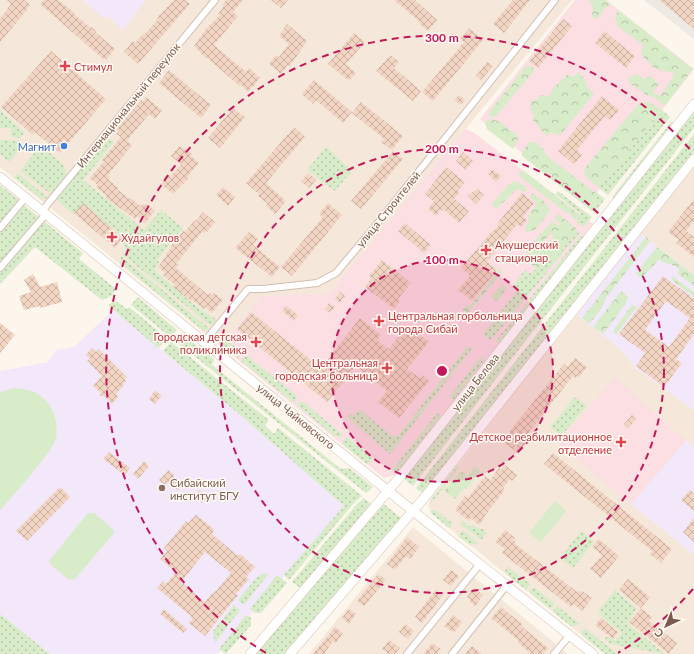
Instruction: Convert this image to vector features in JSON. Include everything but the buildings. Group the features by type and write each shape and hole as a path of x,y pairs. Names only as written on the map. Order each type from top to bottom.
{"main road":[{"name":"улица Белова","path":"250,654 388,491 694,104"},
{"path":"290,654 413,511 694,159"},
{"name":"улица Чайковского","path":"0,177 388,491 593,654"}],"street":[{"name":"Интернациональный переулок","path":"0,268 144,84 215,0"},
{"name":"улица Строителей","path":"204,342 248,289 263,289 317,283 336,272 373,229 555,0"},
{"path":"0,228 25,198"},
{"path":"407,654 480,564"},
{"path":"452,654 507,585"},
{"path":"554,654 570,635"}],"shaded area":[{"path":"0,0 572,0 330,293 261,296 221,346 0,167"},
{"path":"82,0 146,0 123,30 107,16 104,18"},
{"path":"575,0 606,0 694,69 587,205 480,119"},
{"path":"644,0 694,0 694,39"},
{"name":"Центральная горбольница города Сибай","path":"465,129 473,132 593,224 405,464 395,475 384,478 221,346 261,296 330,293"},
{"path":"694,164 694,275 640,233"},
{"path":"640,233 694,275 694,410 633,366 630,360 613,343 577,315"},
{"name":"Сибайский институт БГУ","path":"113,310 245,419 344,506 217,654 50,654 0,614 0,371 48,362 56,350 74,347"},
{"path":"577,315 613,343 630,360 633,366 694,410 694,654 605,654 433,515 428,506 431,498 533,368"},
{"name":"Детское реабилитационное отделение","path":"615,378 686,440 631,504 557,443"},
{"path":"686,440 694,447 694,555 631,504"},
{"path":"413,527 568,654 309,654"}],"green space":[{"path":"589,0 605,0 611,4 605,8 597,19 592,17 593,7"},
{"path":"618,10 693,69 665,106 655,98 645,94 629,83 629,78 636,74 644,79 650,76 659,84 653,92 660,96 673,77 673,72 662,71 651,66 649,62 641,55 643,45 618,27 615,17"},
{"path":"526,66 532,66 534,71 493,118 489,115 490,111"},
{"path":"579,72 585,80 587,87 594,94 561,134 557,135 552,132 547,136 533,120 533,114 530,109 531,101 536,100 541,95 549,96 554,87 568,74 573,77"},
{"path":"649,102 662,110 599,188 584,175 585,168 639,103"},
{"path":"0,110 25,133 20,138 11,137 11,128 0,128"},
{"path":"662,110 670,117 608,195 599,188"},
{"path":"694,110 694,128 413,486 404,479"},
{"path":"489,119 499,121 519,137 513,149 487,129 485,123"},
{"path":"672,121 673,122 614,198 612,197"},
{"path":"694,134 694,151 424,494 416,488"},
{"path":"107,137 114,142 83,180 144,230 161,210 183,228 157,260 159,263 154,270 192,303 217,320 211,326 122,254 127,248 121,243 125,238 109,225 105,229 79,208 73,214 56,199"},
{"path":"0,140 20,141 23,145 9,162 0,154"},
{"path":"529,142 536,142 548,157 596,193 596,203 588,208 522,156 522,152"},
{"path":"40,146 63,164 67,175 51,194 20,171"},
{"path":"326,147 352,171 335,191 307,170"},
{"path":"524,171 580,215 575,220 569,213 566,213 519,176 519,172"},
{"path":"18,173 48,198 41,199 14,177"},
{"path":"516,181 526,188 527,191 525,192 517,189 496,209 491,205 508,185"},
{"path":"0,185 20,201 0,224"},
{"path":"558,191 592,217 583,227 576,222 581,214 555,194"},
{"path":"596,192 605,199 594,213 588,208 596,203"},
{"path":"533,193 544,201 550,211 535,230 526,232 525,228 529,220 528,216 537,203 530,197"},
{"path":"23,204 83,253 79,259 116,289 111,296 102,300 35,247 0,284 0,232"},
{"path":"558,214 576,228 577,232 554,259 545,258 536,268 528,262 526,252 534,247 538,250 544,249 554,236 550,234 542,243 537,243 535,240 552,221 558,226 560,224 554,218"},
{"path":"577,232 580,232 492,339 490,340 483,334 517,291 512,287 525,270 531,274 545,257 554,259"},
{"path":"582,234 584,238 500,342 495,342"},
{"path":"646,237 650,241 606,298 602,308 589,324 582,318"},
{"path":"657,247 694,275 694,286 678,274 679,268 659,260 643,276 639,277 636,273"},
{"path":"121,256 210,329 204,331 120,263"},
{"path":"500,268 502,272 465,317 463,309 467,305 470,306"},
{"path":"672,276 694,292 694,297 672,280"},
{"path":"502,284 506,288 501,297 496,301 491,297"},
{"path":"621,291 628,297 625,305 603,334 593,327"},
{"path":"137,298 139,298 177,330 170,337 131,305"},
{"path":"116,301 127,309 129,307 168,339 158,348 109,306 109,304"},
{"path":"632,305 637,307 616,335 613,331"},
{"path":"181,333 214,359 212,365 341,469 349,468 373,487 366,493 174,340"},
{"path":"217,335 241,351 238,358 219,343"},
{"path":"171,342 269,420 265,426 274,434 278,428 362,496 353,504 289,580 284,575 344,506 245,419 163,351"},
{"path":"467,347 473,347 390,454 347,417 350,414 353,416 359,409 391,435 398,436"},
{"path":"247,356 297,396 295,402 293,402 241,361 242,358"},
{"path":"481,356 483,362 454,400 450,396"},
{"path":"14,388 25,389 43,397 52,410 57,426 57,434 48,453 0,511 0,392"},
{"path":"575,397 587,406 561,436 550,427"},
{"path":"302,401 343,435 336,437 298,406 297,404"},
{"path":"437,413 441,416 397,473 392,470"},
{"path":"347,437 372,458 372,461 367,464 342,444"},
{"path":"457,466 459,468 432,502 430,501"},
{"path":"475,467 480,471 466,489 464,488 455,499 444,491 461,471 467,476"},
{"path":"364,498 372,505 302,587 299,587 292,582 357,504"},
{"path":"555,501 566,511 541,542 529,533"},
{"path":"384,504 401,518 284,654 255,654"},
{"path":"436,510 453,524 449,528 430,511"},
{"path":"88,513 94,513 113,529 114,533 75,579 69,580 51,565 49,561"},
{"path":"463,521 471,527 473,525 485,530 486,533 481,540 460,524"},
{"path":"463,530 478,543 470,545 458,536"},
{"path":"581,531 594,542 573,568 560,558"},
{"path":"508,567 530,584 526,590 504,572"},
{"path":"269,573 244,605 238,600 259,575"},
{"path":"277,575 287,583 261,613 255,613 250,609"},
{"path":"533,587 555,604 550,609 529,592"},
{"path":"615,590 637,609 627,623 665,654 611,644 605,639 607,636 615,641 622,633 601,616 598,611"},
{"path":"234,605 240,610 215,643 213,631"},
{"path":"557,606 580,624 571,626 553,612"},
{"path":"0,614 50,654 0,654"},
{"path":"246,615 251,618 251,625 226,654 219,649"},
{"path":"585,628 617,654 605,654 582,635"}],"place":[{"name":"Стимул","path":"65,66"},
{"name":"Магнит","path":"64,146"},
{"name":"Худайгулов","path":"112,237"},
{"name":"Акушерский стационар","path":"486,250"},
{"name":"Центральная горбольница города Сибай","path":"379,321"},
{"name":"Городская детская поликлиника","path":"256,342"},
{"name":"Центральная городская больница","path":"387,368"},
{"name":"Детское реабилитационное отделение","path":"621,442"},
{"name":"Сибайский институт БГУ","path":"162,488"}]}
